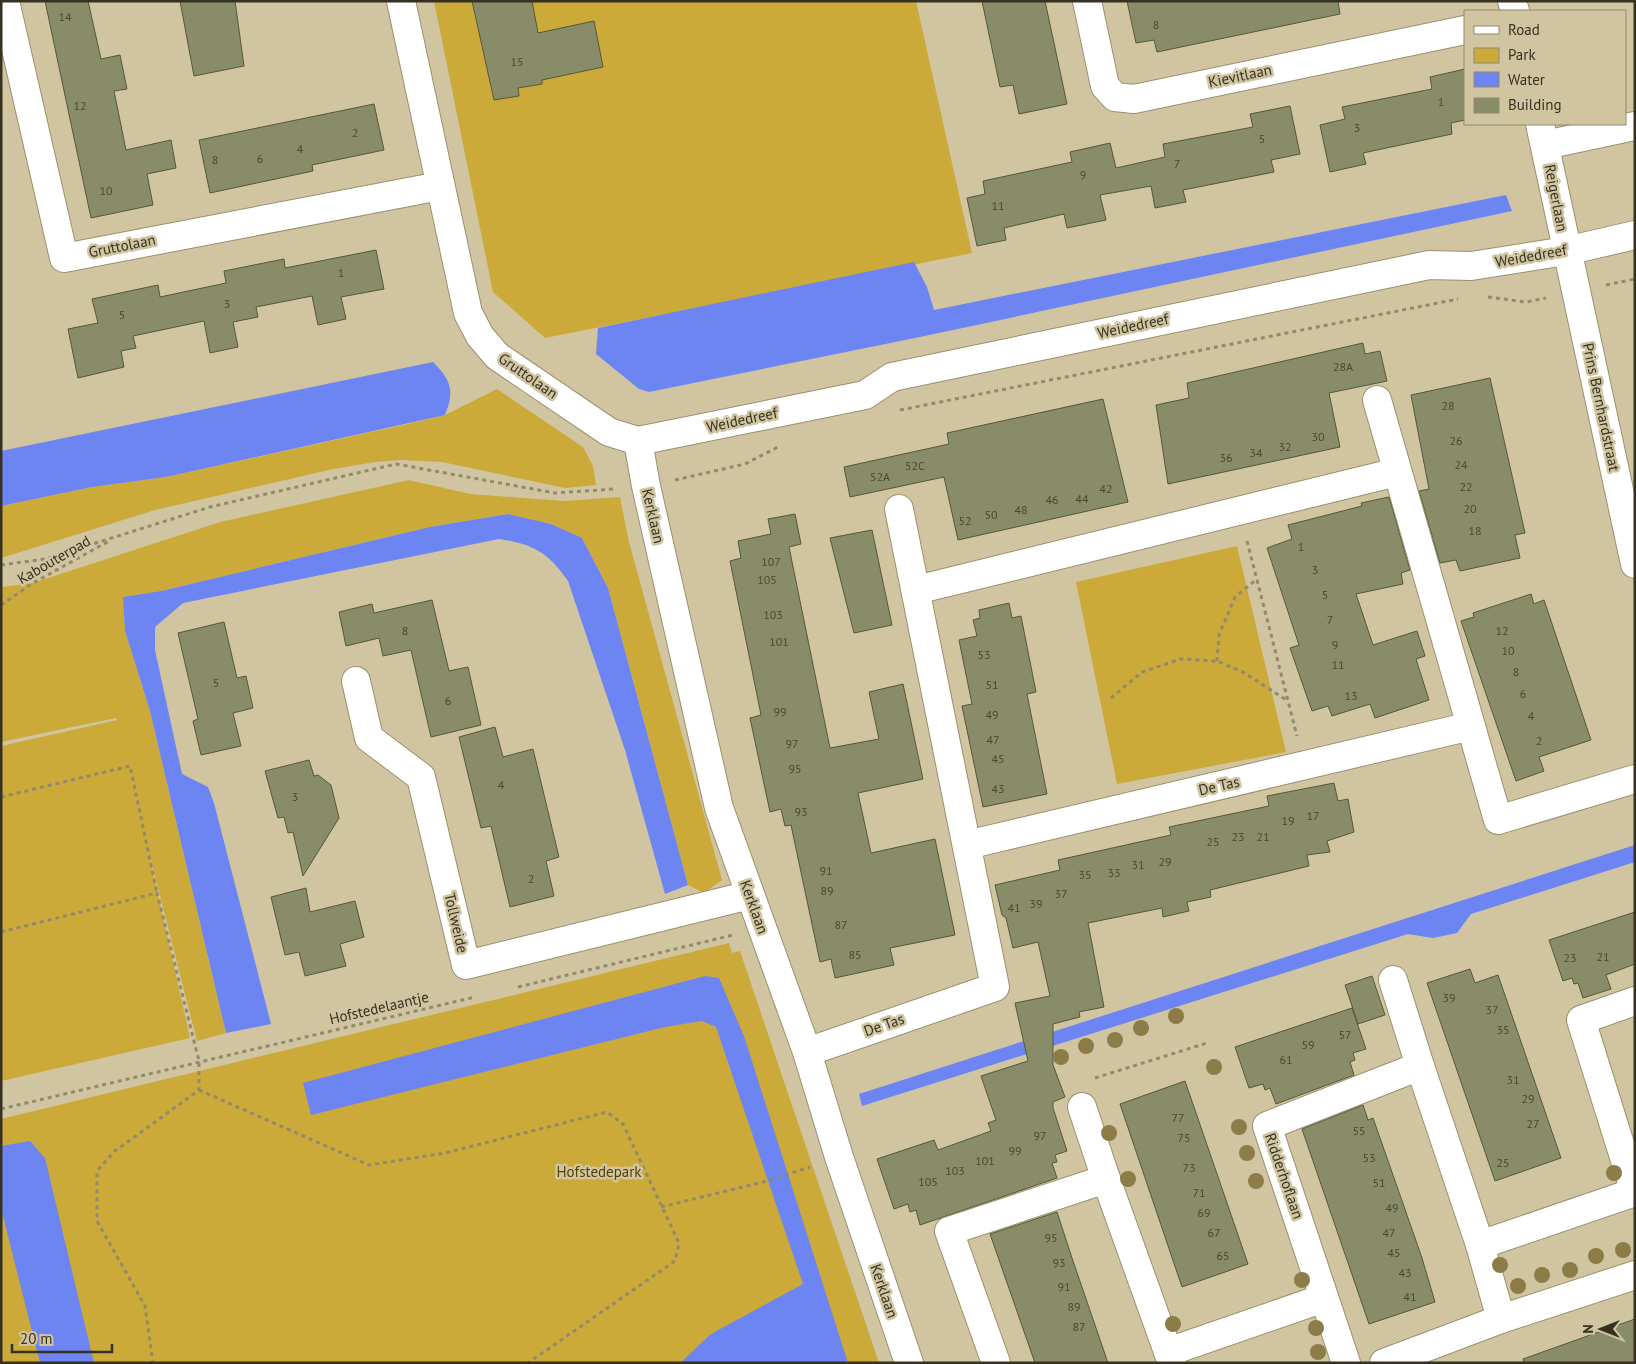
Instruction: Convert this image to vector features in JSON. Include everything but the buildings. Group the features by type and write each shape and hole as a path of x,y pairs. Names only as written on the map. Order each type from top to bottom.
{"street":[{"name":"Gruttolaan","path":"5,1 64,258 440,186"},
{"name":"Gruttolaan","path":"401,1 468,313 480,336 497,356 609,432 638,441"},
{"name":"Kievitlaan","path":"1087,1 1105,86 1115,97 1134,99 1464,30"},
{"name":"Reigerlaan","path":"1566,250 1543,134 1635,126"},
{"name":"Weidedreef","path":"638,441 865,395 892,377 1428,264 1471,266 1566,250 1635,235"},
{"name":"Prins Bernhardstraat","path":"1566,250 1635,564"},
{"path":"1377,400 1498,820 1635,779"},
{"name":"Kerklaan","path":"638,441 646,486 719,808 807,1052 839,1157 909,1363"},
{"path":"916,590 1398,472"},
{"name":"De Tas","path":"807,1052 995,987 899,509"},
{"name":"Tollweide","path":"356,681 369,738 421,777 466,965 750,895"},
{"name":"De Tas","path":"966,845 1471,726"},
{"path":"1392,980 1480,1245 1501,1319"},
{"path":"1480,1245 1635,1192 1581,1020 1635,1001"},
{"name":"Ridderhoflaan","path":"1346,1363 1267,1126 1420,1066"},
{"path":"1082,1107 1170,1358 1324,1298"},
{"path":"996,1363 949,1231 1106,1179"},
{"path":"1384,1363 1501,1319 1635,1275"}],"path":[{"path":"1487,296 1526,302 1635,279"},
{"path":"890,412 1467,297"},
{"name":"Weidedreef","path":"118,536 210,507 396,464 555,493 646,486 745,464 787,442"},
{"path":"1239,511 1304,766"},
{"path":"1,565 45,559 118,536"},
{"name":"Kabouterpad","path":"1,605 33,583 118,536"},
{"path":"1217,661 1220,634 1235,597 1257,578"},
{"path":"1111,698 1142,672 1181,659 1217,661 1243,672 1288,701"},
{"path":"1,797 130,766 157,893 199,1062 200,1090"},
{"path":"1,932 157,893"},
{"path":"509,989 762,928"},
{"name":"Hofstedelaantje","path":"1,1109 480,996"},
{"path":"1082,1107 1091,1079 1207,1043"},
{"path":"200,1090 369,1165 445,1153 607,1112 623,1124 679,1243 675,1262 528,1363"},
{"path":"153,1363 145,1306 97,1221 97,1171 115,1151 200,1090"},
{"path":"662,1207 763,1182 839,1157"}],"green space":[{"path":"434,1 916,1 972,253 545,338 493,292"},
{"path":"497,389 583,447 593,466 596,485 565,488 442,462 401,460 375,462 333,469 155,510 1,558 1,506 92,487 166,477 412,423 445,415"},
{"path":"409,480 470,494 564,501 620,497 629,542 722,880 704,893 688,885 608,588 582,538 551,524 508,514 430,527 161,591 124,597 125,631 150,711 226,1033 197,1041 148,849 190,1038 1,1081 1,746 117,720 116,718 1,742 1,587 33,583 220,522"},
{"path":"1237,546 1286,752 1117,784 1076,582"},
{"name":"Hofstedepark","path":"729,943 732,953 740,951 879,1363 1,1363 1,1119"}],"water":[{"path":"1506,195 1512,211 920,337 649,392 639,389 596,354 598,328 914,262 927,287 934,310"},
{"path":"433,362 444,374 450,386 450,399 445,415 166,477 92,487 1,506 1,451"},
{"path":"508,514 551,524 582,538 608,588 688,885 665,894 625,750 568,581 554,563 539,551 511,541 499,539 183,603 155,627 155,650 182,774 208,787 214,803 271,1024 226,1033 150,711 125,631 123,597 161,591 430,527"},
{"path":"1635,845 1635,862 1471,914 1457,933 1433,938 1408,934 862,1106 859,1094"},
{"path":"705,976 719,978 744,1036 848,1363 680,1363 711,1334 803,1284 716,1027 702,1021 665,1027 311,1115 303,1083"},
{"path":"30,1141 45,1158 94,1363 40,1363 1,1208 1,1146"}]}
